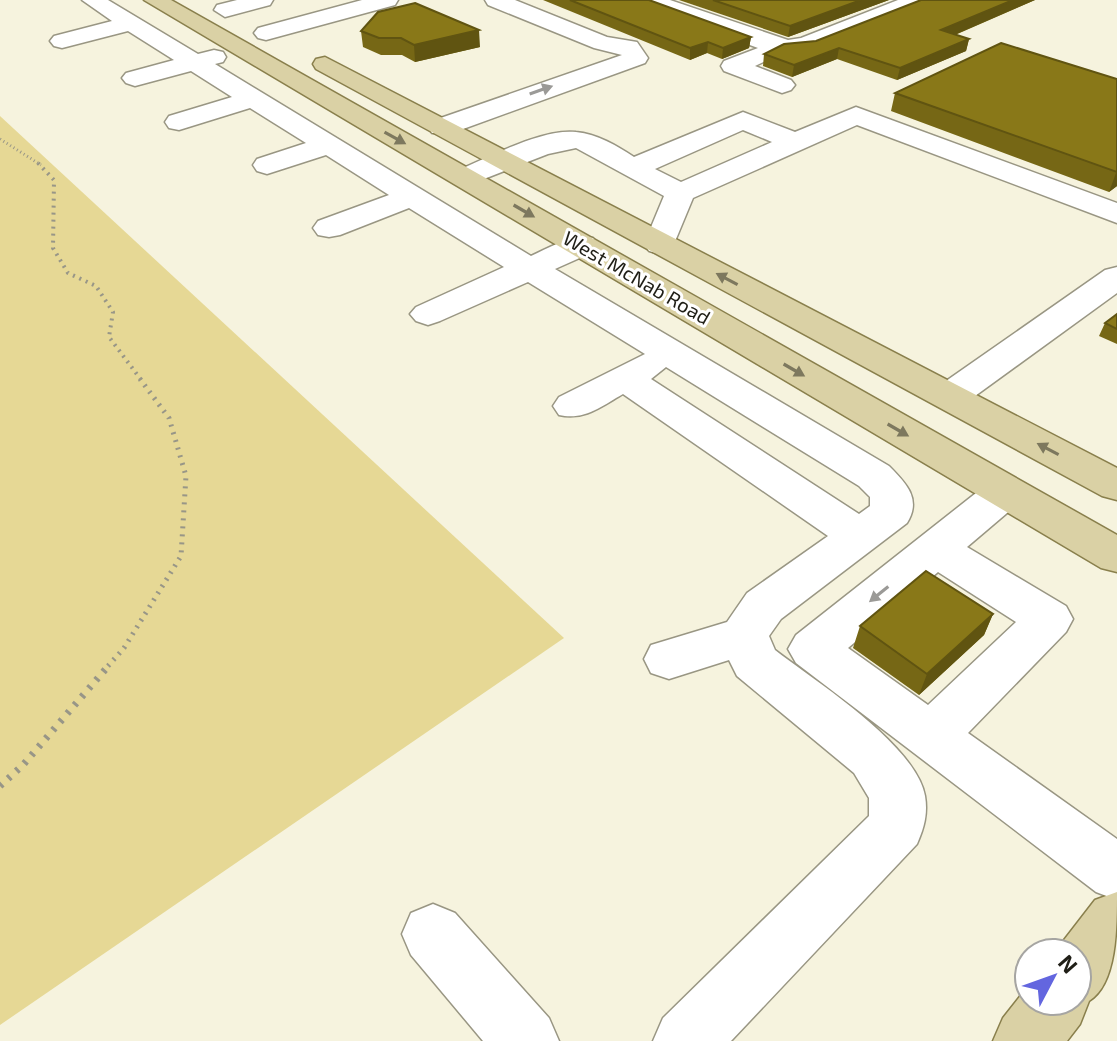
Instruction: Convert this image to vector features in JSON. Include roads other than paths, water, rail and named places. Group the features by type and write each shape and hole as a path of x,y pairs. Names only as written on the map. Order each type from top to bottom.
{"main road":[{"name":"West McNab Road","path":"155,0 1117,556"},
{"name":"West McNab Road","path":"216,5 1117,486"},
{"path":"240,49 268,46 306,67 337,71"},
{"path":"1093,953 1117,921"},
{"path":"1026,1041 1045,1017"}],"street":[{"path":"216,5 262,0"},
{"path":"261,30 311,12 387,0"},
{"path":"430,120 477,98 636,58 629,47 602,43 496,0"},
{"path":"649,0 779,47 809,65"},
{"path":"782,85 733,66 779,47 805,45 908,1"},
{"path":"132,23 55,32 100,4 132,23 255,98 530,269 874,476 891,493 892,512 764,606 751,622 745,636 755,662 873,757 897,794 897,826 686,1041"},
{"path":"574,53 602,43"},
{"path":"135,78 240,49"},
{"path":"179,122 255,98"},
{"path":"660,244 680,193 884,101"},
{"path":"856,115 1117,214"},
{"path":"632,169 743,120 796,142"},
{"path":"466,177 545,146 575,139 601,148 632,169 680,193"},
{"path":"267,165 330,145"},
{"path":"329,228 413,196"},
{"path":"428,314 582,245"},
{"path":"950,396 1117,277"},
{"path":"573,406 670,353"},
{"path":"624,378 860,536"},
{"path":"1005,492 813,649 1117,873"},
{"path":"931,736 1049,619 935,549"},
{"path":"669,659 745,636"},
{"path":"433,934 526,1041"}]}
